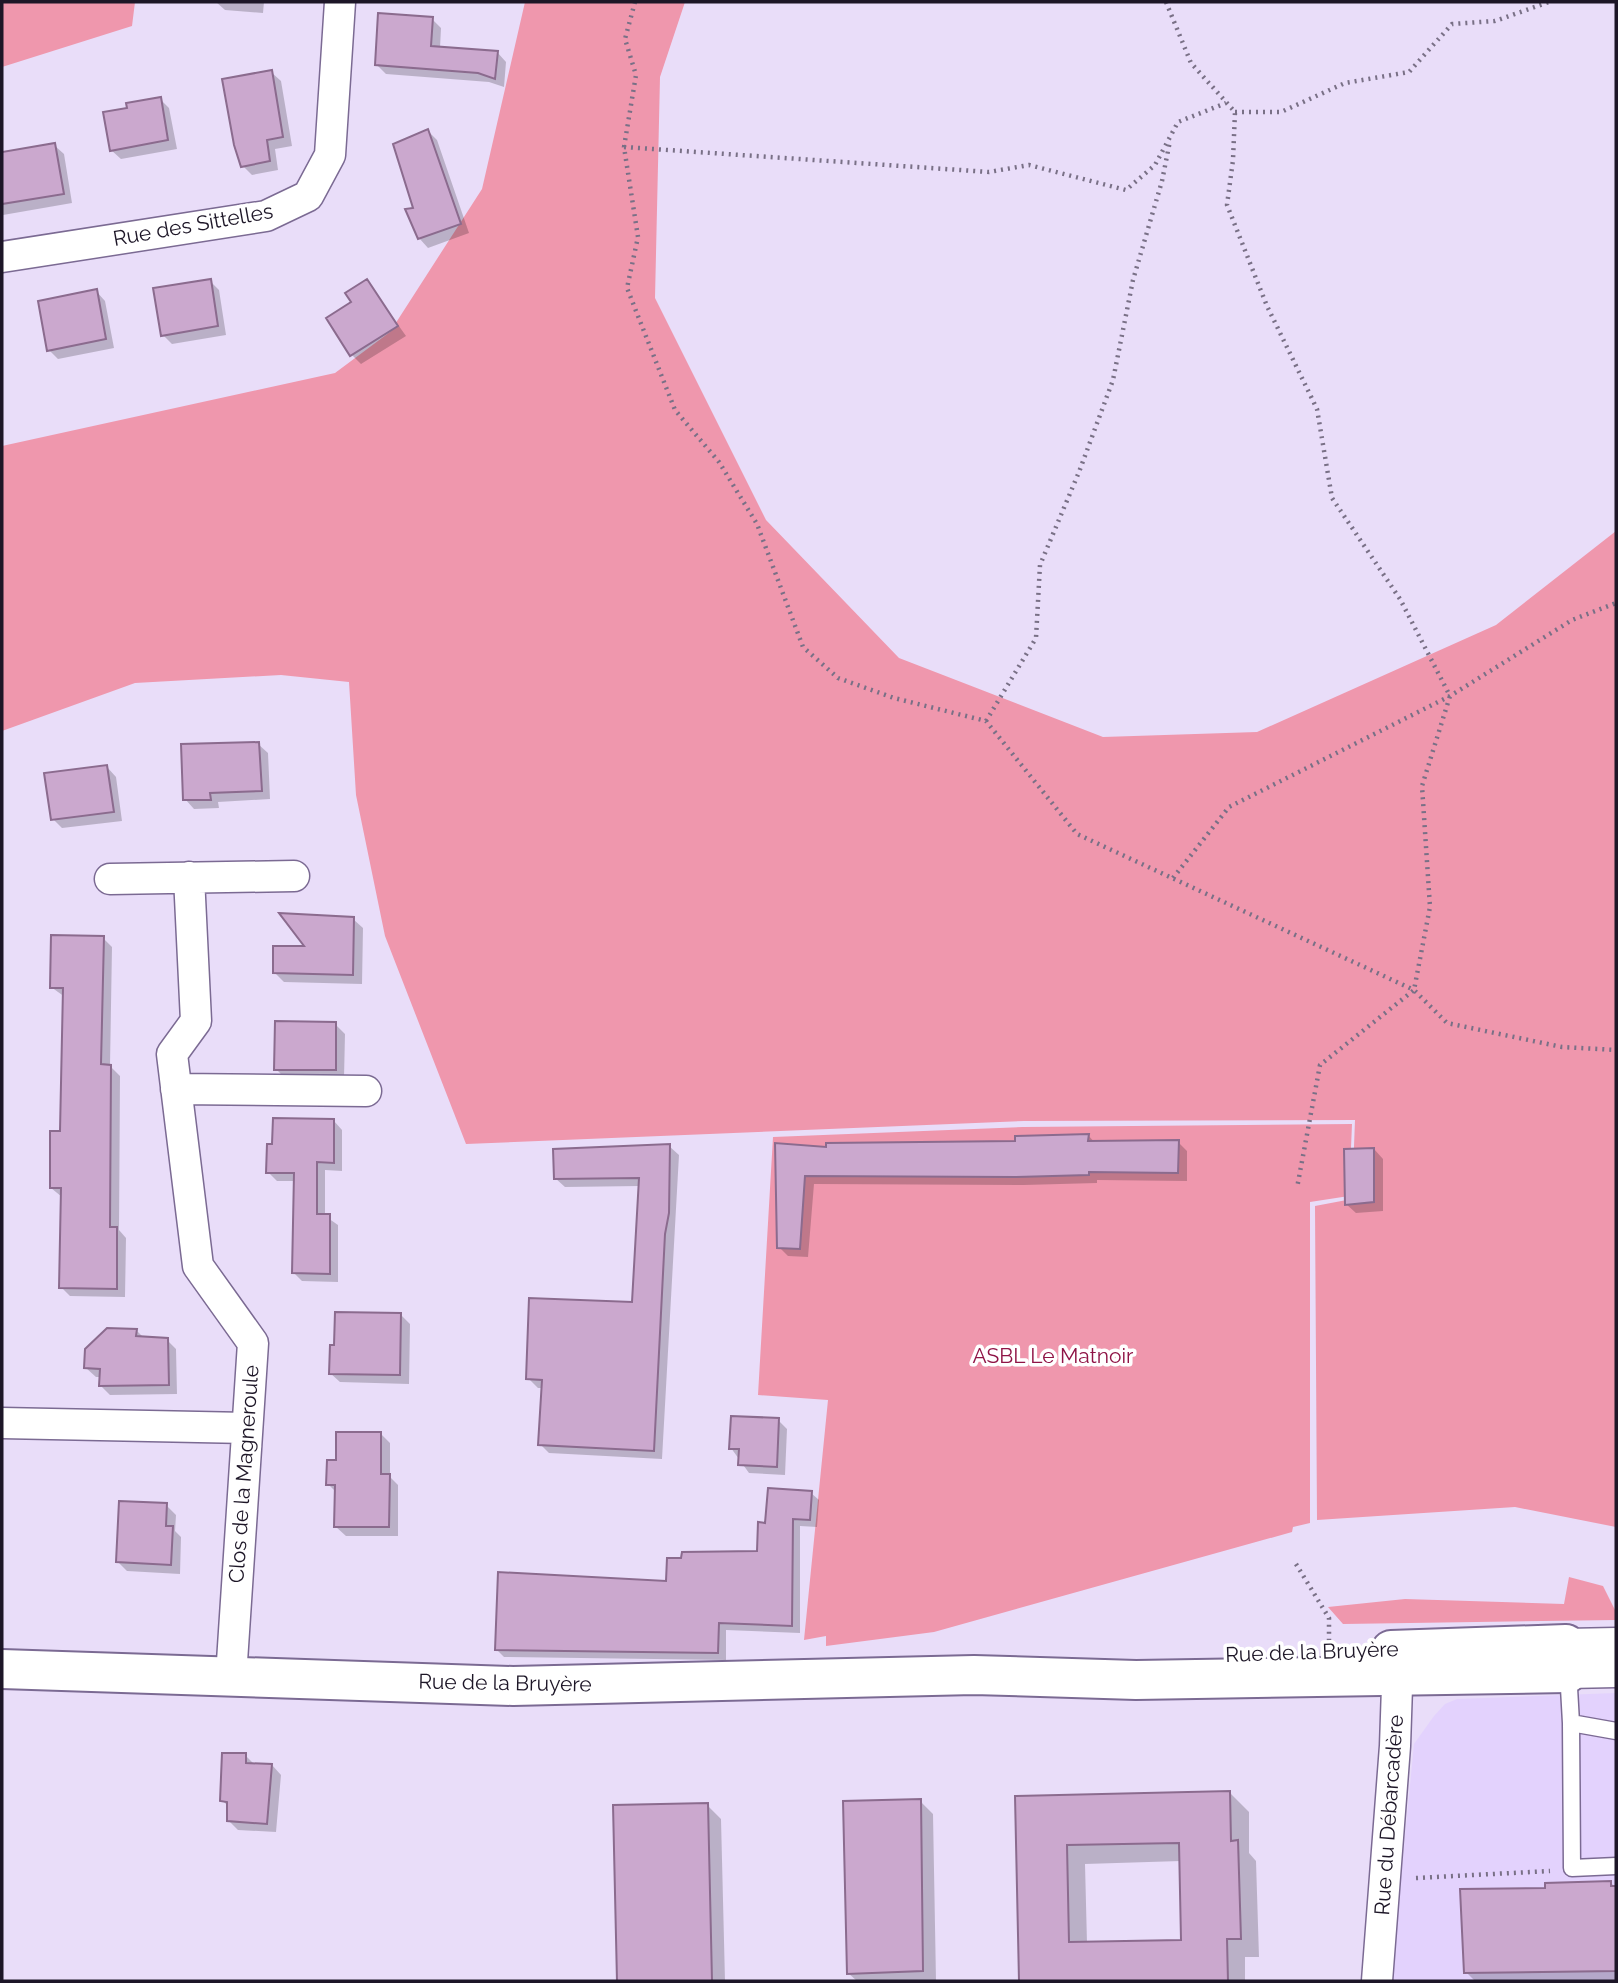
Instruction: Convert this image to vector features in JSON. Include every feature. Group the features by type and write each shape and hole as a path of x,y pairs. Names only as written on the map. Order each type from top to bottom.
{"street":[{"name":"Rue des Sittelles","path":"2,257 266,216 309,196 330,155 340,2"},
{"path":"110,879 294,876"},
{"name":"Clos de la Magneroule","path":"189,877 196,1021 172,1054 198,1266 253,1343 232,1677"},
{"path":"176,1089 366,1091"},
{"path":"2,1423 247,1427"},
{"name":"Rue de la Bruyère","path":"1009,1676 1137,1654 1326,1629 1398,1662"},
{"name":"Rue de la Bruyère","path":"2,1669 513,1686 1009,1676 1136,1680 1398,1662 1567,1658 1616,1643"},
{"name":"Rue de la Bruyère","path":"1567,1658 1616,1672"},
{"name":"Rue du Débarcadère","path":"1377,1981 1398,1662"}],"lane":[{"path":"1567,1658 1571,1723 1572,1868 1616,1867"},
{"path":"1571,1723 1616,1731"}],"path":[{"path":"635,2 625,39 636,75 624,147 638,237 626,288 675,410 719,463 757,524 803,647 838,678 894,698 986,722 1077,834 1414,990 1447,1023 1562,1047 1616,1050"},
{"path":"1166,2 1191,63 1234,112 1233,160 1227,205 1267,306 1317,409 1332,498 1400,599 1450,696 1422,786 1430,907 1414,990 1320,1065 1297,1188"},
{"path":"1234,112 1281,112 1345,83 1409,72 1452,24 1495,21 1549,2"},
{"path":"624,147 989,172 1029,164 1126,190 1155,165 1178,122 1226,103"},
{"path":"986,722 1035,638 1040,565 1079,472 1113,380 1133,280 1162,181 1171,137"},
{"path":"1173,878 1229,807 1450,696 1572,620 1616,603"},
{"path":"1296,1564 1326,1629"},
{"path":"1385,1878 1532,1874 1572,1868"}],"shaded area":[{"path":"1616,1693 1616,1981 1391,1981 1414,1744 1434,1716 1445,1704 1457,1699"}],"green space":[{"path":"2,2 135,2 132,26 2,67"},
{"path":"525,2 685,2 660,77 655,298 766,520 899,658 1103,737 1257,732 1496,625 1616,531 1616,1527 1515,1507 1317,1520 1315,1206 1352,1199 1355,1120 1024,1121 466,1144 385,936 356,795 349,682 281,675 135,683 2,731 2,446 335,373 390,332 482,189"},
{"name":"ASBL Le Matnoir","path":"1352,1124 1349,1196 1310,1202 1310,1523 1293,1527 1292,1532 934,1632 826,1646 826,1636 804,1640 828,1400 758,1395 773,1137 1023,1127"},
{"path":"1569,1577 1603,1586 1616,1612 1616,1620 1343,1624 1328,1607 1405,1599 1564,1604"}],"building":[{"path":"378,13 433,17 431,46 498,51 495,79 478,73 375,65"},
{"path":"272,70 283,137 267,140 270,161 241,167 234,145 222,79"},
{"path":"161,97 168,140 110,151 103,112 127,108 126,103"},
{"path":"428,129 461,224 418,239 405,209 413,208 393,144"},
{"path":"55,143 64,194 2,204 2,152"},
{"path":"211,279 218,326 161,336 153,288"},
{"path":"367,279 398,326 350,356 326,318 351,302 345,293"},
{"path":"97,289 106,339 47,351 38,301"},
{"path":"259,742 262,791 210,793 211,800 183,800 181,744"},
{"path":"107,765 114,812 51,820 44,773"},
{"path":"279,913 354,917 353,975 273,973 273,946 304,946"},
{"path":"51,935 104,936 101,1064 111,1065 110,1227 117,1227 117,1289 59,1288 61,1188 50,1188 50,1131 60,1131 63,988 50,988"},
{"path":"275,1021 336,1022 336,1070 274,1070"},
{"path":"273,1118 334,1119 334,1163 317,1162 317,1214 330,1214 330,1274 292,1273 294,1173 266,1173 267,1144 272,1144"},
{"path":"1089,1134 1088,1141 1179,1140 1178,1173 1089,1172 1089,1175 1014,1177 805,1176 800,1249 777,1248 775,1143 826,1147 826,1143 1015,1141 1015,1136"},
{"path":"670,1144 669,1213 665,1234 654,1451 538,1445 542,1380 526,1379 529,1298 632,1302 639,1178 554,1179 553,1149"},
{"path":"1374,1148 1374,1202 1345,1205 1344,1149"},
{"path":"335,1312 401,1313 400,1375 329,1374 330,1345 334,1345"},
{"path":"107,1328 137,1329 136,1336 168,1338 169,1385 99,1386 100,1369 84,1368 85,1349"},
{"path":"731,1416 779,1418 777,1467 738,1465 739,1449 729,1449"},
{"path":"336,1432 381,1432 381,1474 390,1474 389,1527 334,1527 335,1485 326,1485 327,1460 336,1460"},
{"path":"768,1488 812,1491 810,1520 793,1519 792,1626 719,1623 718,1653 495,1650 498,1572 666,1581 667,1558 681,1558 682,1552 757,1551 758,1522 765,1523"},
{"path":"119,1501 167,1503 166,1526 173,1526 171,1565 116,1562"},
{"path":"222,1753 246,1753 246,1763 272,1764 267,1824 227,1821 227,1802 220,1801"},
{"path":"1230,1791 1231,1841 1238,1840 1241,1939 1227,1939 1228,1981 1019,1981 1015,1796","holes":["1179,1843 1181,1940 1069,1942 1067,1845"]},
{"path":"921,1799 923,1971 847,1974 843,1801"},
{"path":"708,1803 712,1981 617,1981 613,1805"},
{"path":"1611,1881 1611,1886 1616,1886 1616,1971 1464,1973 1460,1889 1545,1888 1545,1883"}]}
